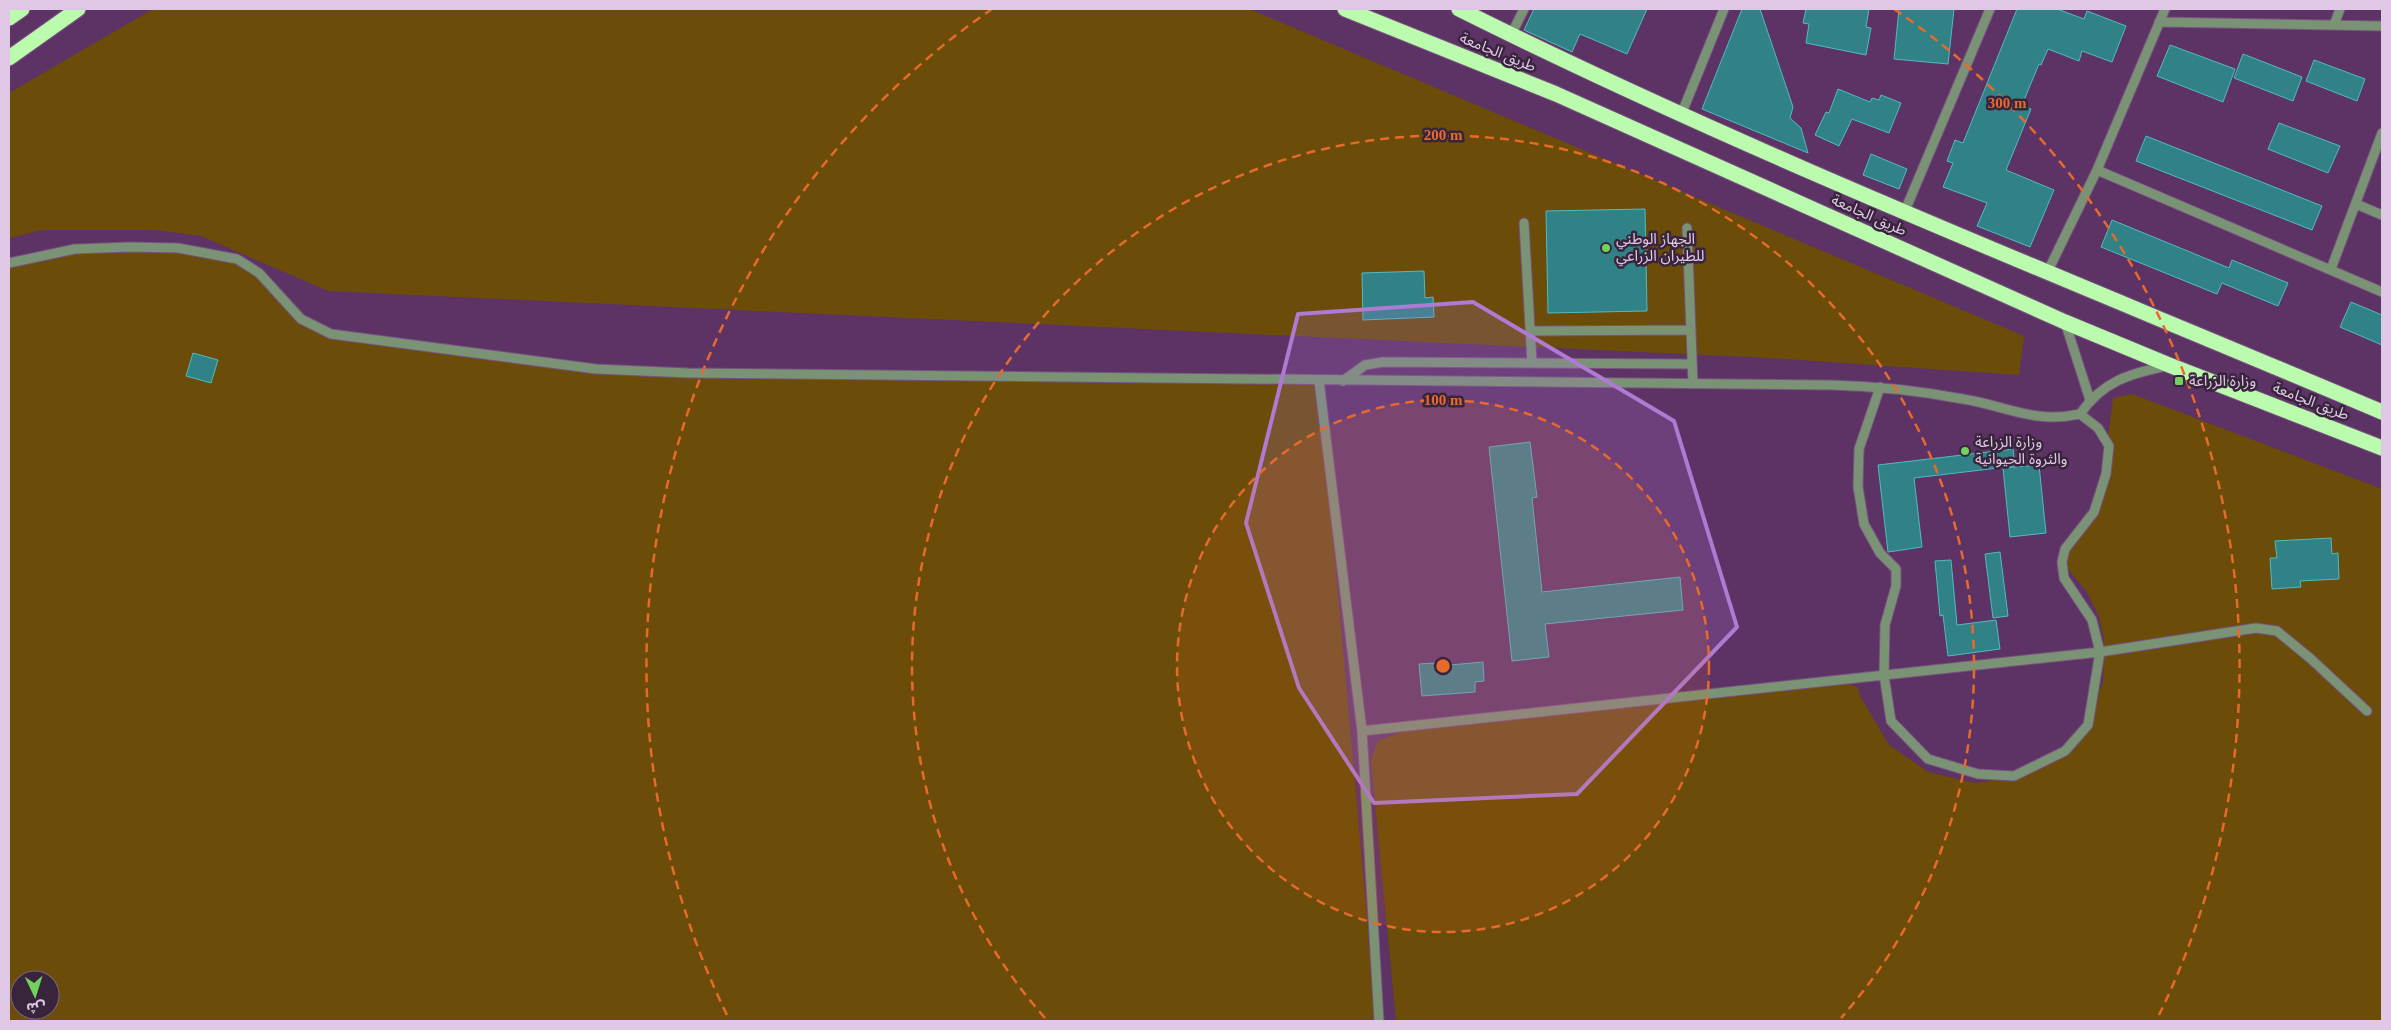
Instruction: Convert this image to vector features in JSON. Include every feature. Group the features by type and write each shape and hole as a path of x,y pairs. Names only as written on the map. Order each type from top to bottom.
{"highway":[{"path":"9,18 22,9"},
{"path":"9,58 78,9"},
{"path":"55,26 91,9"},
{"name":"طريق الجامعة","path":"1345,9 1556,94 2065,322 2169,365 2382,448"},
{"name":"طريق الجامعة","path":"1459,9 1681,115 1904,213 2382,412"}],"street":[{"path":"1511,35 1524,9"},
{"path":"1681,115 1724,9"},
{"path":"1904,213 1990,9"},
{"path":"2047,274 2097,170 2165,9"},
{"path":"2334,25 2340,9"},
{"path":"2159,22 2382,26"},
{"path":"2331,269 2382,133"},
{"path":"2097,170 2382,292"},
{"path":"2356,204 2382,215"},
{"path":"1524,223 1532,363"},
{"path":"1687,228 1693,384"},
{"path":"9,263 75,250 130,247 186,250 237,259 259,273 301,319 331,334 596,369 688,373 1880,387 1967,399 2044,418 2061,418 2080,414 2090,400 2131,373 2169,365"},
{"path":"2065,322 2090,400"},
{"path":"1531,331 1691,330"},
{"path":"1343,382 1365,365 1383,362 1692,364"},
{"path":"1319,381 1362,731 1379,1021"},
{"path":"1880,387 1859,449 1858,487 1864,524 1880,553 1896,569 1896,586 1885,625 1884,675 1891,721 1928,759 1978,774 2014,776 2065,751 2088,724 2100,652 2092,620 2064,578 2062,562 2065,550 2094,512 2106,474 2108,446 2098,428 2080,414"},
{"path":"1362,731 2100,652 2256,628 2277,631 2311,659 2367,711"}],"highlighted area":[{"path":"1473,302 1674,421 1737,627 1577,794 1374,803 1299,688 1246,523 1298,314"}],"shaded area":[{"path":"153,9 1249,9 2024,336 2019,375 1769,358 328,291 201,236 155,230 43,230 9,238 9,93"},
{"path":"178,248 237,259 259,273 301,319 331,334 596,369 1319,381 1376,1021 9,1021 9,263 75,249"},
{"path":"2132,394 2382,489 2382,1021 1396,1021 1371,760 1378,741 1401,732 1847,683 1858,688 1860,696 1889,745 1928,772 1976,783 2017,777 2047,763 2085,726 2103,682 2104,640 2099,617 2087,592 2067,568 2064,558 2071,541 2092,519 2101,489 2113,398"}],"building":[{"path":"1534,9 1647,9 1627,54 1580,34 1572,52 1524,30"},
{"path":"1742,9 1760,9 1793,107 1790,118 1801,128 1808,153 1702,109"},
{"path":"1806,9 1869,9 1866,27 1871,28 1866,55 1806,43 1809,24 1803,23"},
{"path":"1899,9 1954,9 1948,64 1894,59"},
{"path":"2017,9 2057,9 2084,19 2087,11 2126,26 2112,62 2082,51 2079,61 2048,49 2041,65 2039,64 2022,105 2031,109 2006,170 2054,190 2030,247 1977,226 1987,203 1943,187 1953,163 1947,161 1955,140 1963,143"},
{"path":"2170,45 2235,69 2223,102 2157,76"},
{"path":"2243,54 2302,77 2293,101 2234,78"},
{"path":"2314,60 2365,79 2357,101 2306,81"},
{"path":"1838,89 1870,102 1872,98 1879,100 1881,95 1901,103 1889,133 1852,119 1839,146 1815,135 1826,112 1829,113"},
{"path":"2279,123 2340,146 2328,173 2268,149"},
{"path":"2146,136 2322,206 2312,230 2136,161"},
{"path":"1871,154 1907,169 1899,189 1863,175"},
{"path":"1645,209 1647,311 1548,313 1546,211"},
{"path":"2112,220 2229,268 2232,260 2288,283 2278,306 2222,283 2217,294 2101,247"},
{"path":"1424,271 1425,298 1433,297 1434,317 1363,320 1362,273"},
{"path":"2351,302 2382,315 2382,345 2340,327"},
{"path":"193,353 218,360 211,383 186,376"},
{"path":"1530,442 1537,497 1532,498 1542,592 1680,577 1683,610 1545,624 1549,657 1512,661 1489,447"},
{"path":"2013,449 2015,466 1914,478 1922,547 1888,552 1878,465"},
{"path":"2039,465 2046,533 2010,537 2003,468"},
{"path":"2331,538 2332,554 2338,553 2339,579 2300,581 2301,587 2272,589 2270,558 2277,558 2275,541"},
{"path":"2000,552 2008,616 1993,618 1985,554"},
{"path":"1951,560 1957,625 1996,620 2000,649 1948,656 1943,615 1940,616 1935,561"},
{"path":"1450,662 1450,665 1483,662 1484,681 1475,682 1475,692 1422,696 1419,664"}],"place":[{"name":"الجهاز الوطني للطيران الزراعي","path":"1606,248"},
{"name":"وزارة الزراعة","path":"2179,381"},
{"name":"وزارة الزراعة والثروة الحيوانية","path":"1965,451"}]}
